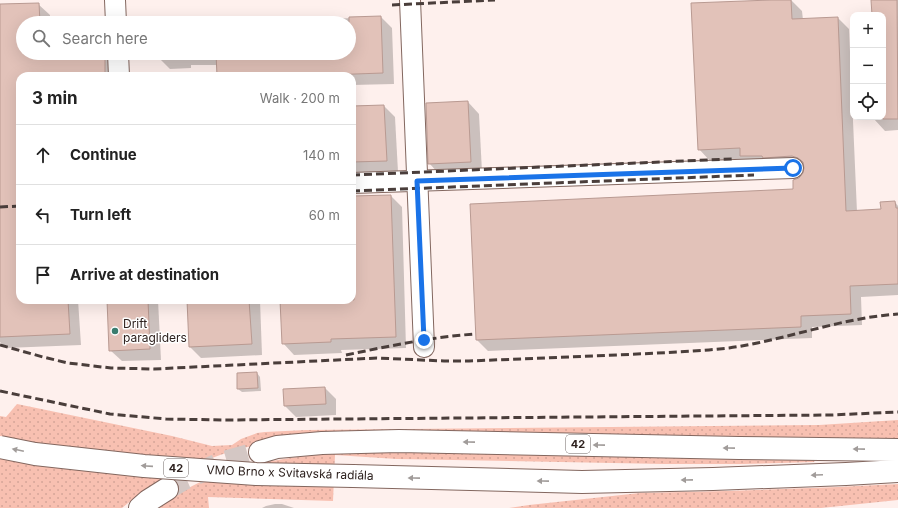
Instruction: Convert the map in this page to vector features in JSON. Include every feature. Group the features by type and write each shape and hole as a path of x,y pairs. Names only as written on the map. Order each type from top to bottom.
{"highway":[{"name":"42","path":"260,452 277,447 322,443 399,441 898,450"},
{"name":"VMO Brno x Svitavská radiála","path":"0,447 35,454 144,466 256,474 582,482 712,479 898,471"},
{"name":"42","path":"140,508 148,501 168,489"}],"lane":[{"path":"115,0 116,16"},
{"path":"410,0 424,348"},
{"path":"118,60 119,72"},
{"path":"356,183 793,168"}],"shaded area":[{"path":"17,404 172,436 212,446 232,445 241,439 257,433 306,430 819,425 898,420 898,442 257,445 221,454 199,463 148,489 122,508 0,508 0,416 6,417"},
{"path":"386,451 815,460 814,462 742,464 664,464 397,459 335,455 333,501 208,497 209,508 155,508 209,478 253,465 310,456"},
{"path":"898,484 898,500 821,508 509,508 640,493"}],"building":[{"path":"791,0 792,19 838,17 846,211 881,209 880,202 895,201 896,208 898,208 898,284 850,286 851,314 801,316 801,327 476,340 470,204 793,189 793,180 799,178 803,173 804,168 803,162 798,158 792,156 763,158 762,156 740,156 740,148 698,150 691,3"},
{"path":"871,0 897,0 898,119 886,119 886,12 872,12"},
{"path":"39,3 40,16 16,16 16,60 105,60 105,72 16,72 16,304 68,304 70,334 0,337 0,4"},
{"path":"381,16 383,73 217,72 216,60 356,60 356,17"},
{"path":"468,101 471,162 428,164 426,103"},
{"path":"384,105 387,161 356,162 356,106"},
{"path":"391,195 396,337 331,339 331,342 282,344 280,304 356,304 356,196"},
{"path":"107,304 148,304 150,349 109,351"},
{"path":"187,304 249,304 252,344 189,347"},
{"path":"257,372 258,388 237,389 237,373"},
{"path":"325,387 326,404 284,406 283,389"}],"tunnel":[{"path":"167,489 182,480 221,463 260,452"}],"railway":[{"path":"392,5 495,0"},
{"path":"356,175 732,159"},
{"path":"356,191 754,175"},
{"path":"0,207 16,206"},
{"path":"0,345 68,363 111,368 154,369 377,358 469,361 659,353 729,348 771,340 834,324 876,316 898,314"},
{"path":"346,355 394,345 475,334"},
{"path":"0,391 110,414 166,419 223,420 831,415 898,412"}],"place":[{"name":"Drift paragliders","path":"115,331"}],"route":[{"path":"424,340 417,181 793,168"}]}
